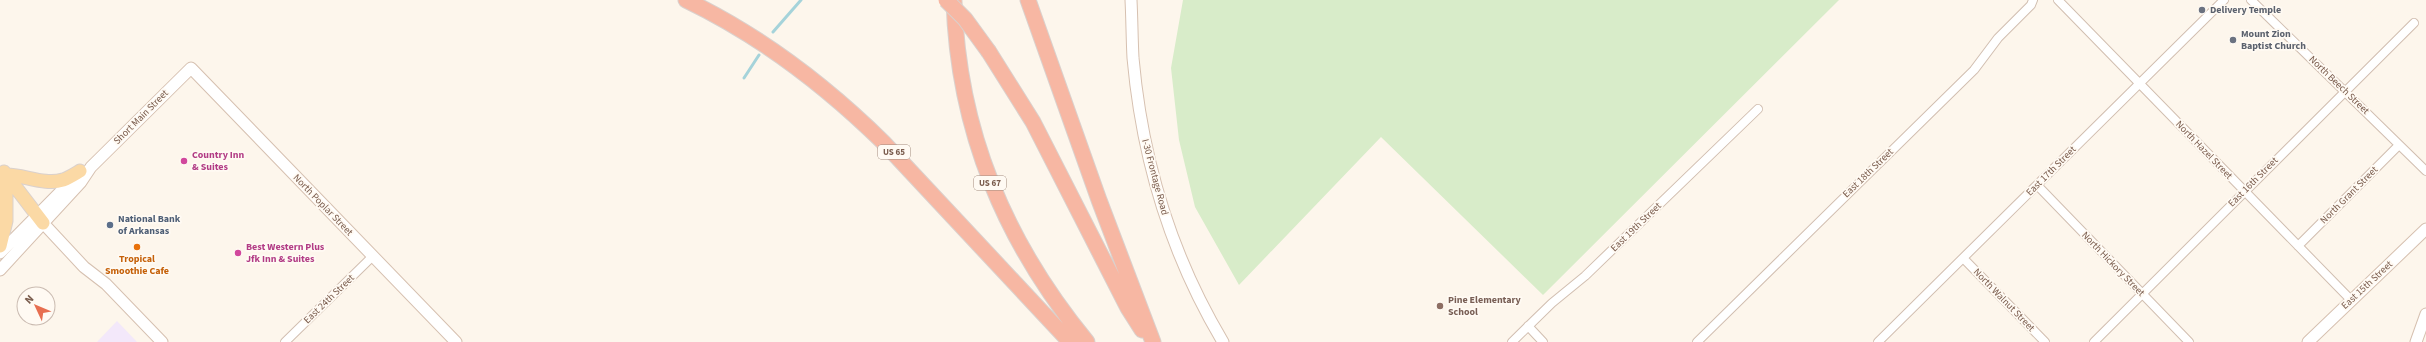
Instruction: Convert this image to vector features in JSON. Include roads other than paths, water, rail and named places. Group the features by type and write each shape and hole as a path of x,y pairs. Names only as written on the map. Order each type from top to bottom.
{"highway":[{"name":"US 65","path":"686,0 745,32 785,58 818,82 855,114 884,142 1070,342"},
{"path":"946,0 965,20 989,52 1033,122 1128,308 1152,342"},
{"name":"US 67","path":"954,0 958,52 967,106 977,144 993,190 1030,263 1058,307 1087,342"},
{"path":"1028,0 1099,200 1152,342"}],"main road":[{"path":"2,172 50,181 64,180 86,169"},
{"path":"2,172 37,219"},
{"path":"0,246 6,221 2,172"}],"street":[{"name":"I-30 Frontage Road","path":"1131,0 1133,57 1139,102 1152,173 1163,208 1191,283 1223,342"},
{"name":"East 18th Street","path":"1697,342 1974,70 1998,38 2031,5 2033,0"},
{"name":"North Hazel Street","path":"2058,0 2351,300"},
{"name":"East 17th Street","path":"1878,342 2224,0"},
{"name":"North Beech Street","path":"2251,0 2426,171"},
{"name":"East 16th Street","path":"2094,342 2414,23"},
{"name":"Short Main Street","path":"37,219 86,169 191,68"},
{"name":"North Poplar Street","path":"191,68 456,342"},
{"name":"East 19th Street","path":"1512,342 1585,276 1758,109"},
{"name":"North Grant Street","path":"2298,246 2399,145"},
{"name":"North Hickory Street","path":"2037,185 2189,342"},
{"path":"0,253 37,219"},
{"path":"0,270 37,219"},
{"path":"37,219 84,267 106,284 162,342"},
{"name":"East 15th Street","path":"2308,342 2351,300 2421,239 2426,229"},
{"name":"East 24th Street","path":"285,342 373,256"},
{"name":"North Walnut Street","path":"1963,258 2045,342"},
{"path":"2416,342 2426,314"},
{"path":"1528,326 1543,342"}],"waterway":[{"path":"773,32 801,0"},
{"path":"744,78 759,55"}],"place":[{"name":"Delivery Temple","path":"2202,10"},
{"name":"Mount Zion Baptist Church","path":"2233,40"},
{"name":"Country Inn & Suites","path":"184,161"},
{"name":"National Bank of Arkansas","path":"110,225"},
{"name":"Tropical Smoothie Cafe","path":"137,247"},
{"name":"Best Western Plus Jfk Inn & Suites","path":"238,253"},
{"name":"Pine Elementary School","path":"1440,306"}]}
